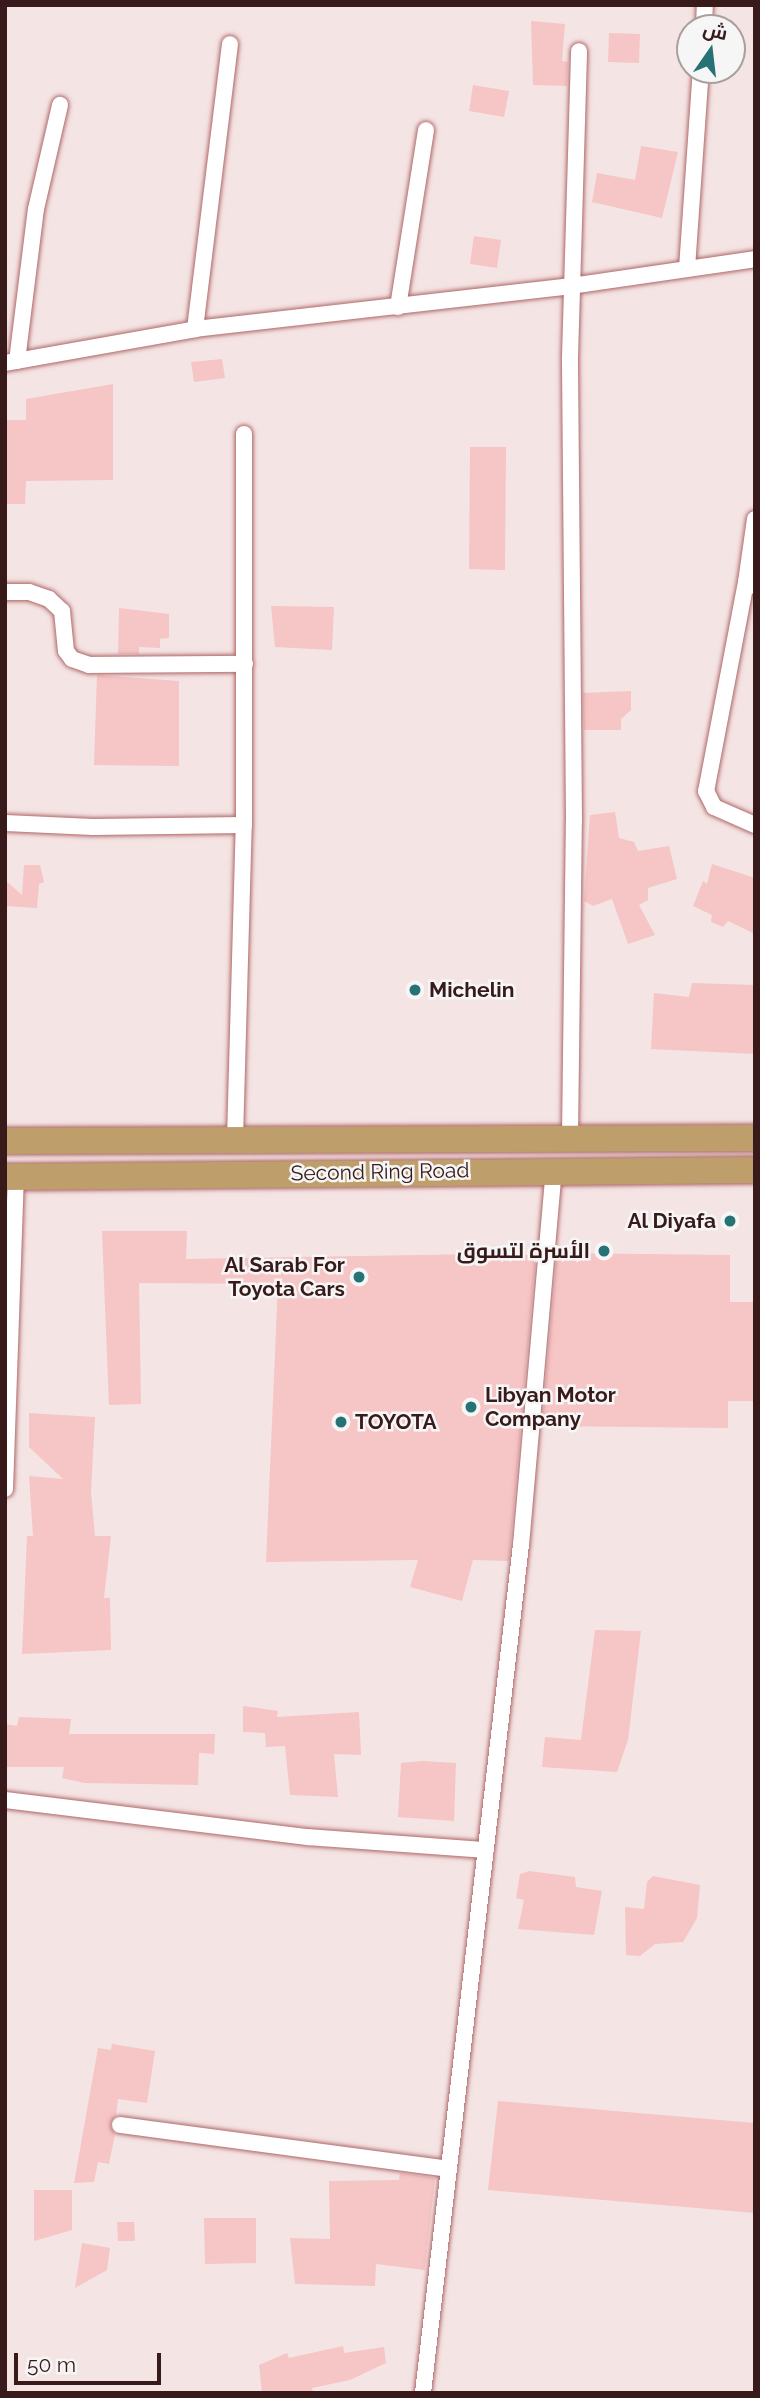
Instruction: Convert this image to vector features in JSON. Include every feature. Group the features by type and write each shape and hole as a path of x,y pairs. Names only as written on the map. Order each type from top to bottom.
{"highway":[{"name":"Second Ring Road","path":"5,1141 755,1138"},
{"name":"Second Ring Road","path":"11,1177 755,1170"}],"street":[{"path":"195,329 230,44"},
{"path":"570,1138 571,286 579,51"},
{"path":"687,268 700,84"},
{"path":"60,105 36,209 11,362 195,329 571,286 755,259"},
{"path":"398,307 426,130"},
{"path":"235,1139 244,825 244,434"},
{"path":"755,519 750,584 706,791 714,807 755,825"},
{"path":"5,592 29,592 49,599 62,611 66,651 72,659 89,665 245,664"},
{"path":"5,823 93,827 244,825"},
{"path":"423,2393 521,1545 554,1170"},
{"path":"5,1489 11,1177"},
{"path":"5,1800 308,1837 486,1850"},
{"path":"120,2125 449,2169"}],"building":[{"path":"531,21 565,24 562,61 568,62 567,86 533,85"},
{"path":"609,33 640,34 639,63 608,62"},
{"path":"473,85 509,91 504,117 469,111"},
{"path":"641,146 678,152 662,218 592,202 597,173 635,180"},
{"path":"474,236 501,240 497,268 470,264"},
{"path":"222,359 225,378 194,382 191,362"},
{"path":"113,384 113,480 26,481 25,504 5,504 5,420 26,420 26,399"},
{"path":"470,447 506,447 505,570 469,569"},
{"path":"271,606 334,607 332,650 275,647"},
{"path":"119,608 169,614 169,638 160,639 160,648 139,647 139,654 118,654"},
{"path":"97,675 179,681 179,766 94,765"},
{"path":"631,691 631,710 621,719 621,730 584,730 583,693"},
{"path":"615,812 619,838 634,842 638,851 669,846 677,879 648,888 648,900 639,905 655,935 628,944 612,899 593,906 584,901 590,815"},
{"path":"712,864 755,878 755,934 728,921 723,927 711,922 712,915 693,906 703,881 707,884"},
{"path":"24,865 40,865 44,882 39,884 37,908 5,906 5,880 22,895"},
{"path":"692,983 755,985 755,1054 651,1049 654,993 689,997"},
{"path":"102,1231 187,1231 186,1259 536,1253 509,1561 473,1560 462,1601 410,1587 418,1560 266,1562 278,1284 139,1283 141,1404 109,1405"},
{"path":"557,1253 730,1255 730,1302 755,1302 755,1401 728,1401 728,1428 542,1426"},
{"path":"29,1413 95,1417 91,1492 95,1536 111,1536 104,1598 110,1598 111,1650 22,1654 27,1536 33,1536 29,1476 63,1479 29,1447"},
{"path":"595,1630 641,1631 628,1740 617,1772 542,1767 545,1737 581,1740"},
{"path":"243,1706 278,1711 277,1717 359,1712 361,1755 334,1754 338,1797 290,1795 285,1746 266,1747 265,1733 243,1732"},
{"path":"19,1717 71,1719 69,1734 215,1734 214,1754 199,1753 198,1785 85,1783 62,1778 64,1767 5,1767 5,1724 17,1726"},
{"path":"401,1763 456,1763 454,1821 398,1817"},
{"path":"529,1871 575,1877 576,1887 602,1891 594,1935 518,1929 524,1900 516,1898 520,1874"},
{"path":"653,1876 700,1885 697,1918 683,1942 655,1944 640,1956 626,1955 625,1907 644,1909 647,1882"},
{"path":"112,2044 155,2051 147,2103 118,2099 116,2115 110,2124 115,2134 109,2164 98,2162 94,2182 74,2183 98,2048 111,2050"},
{"path":"498,2101 755,2123 755,2213 488,2190"},
{"path":"400,2173 435,2178 425,2270 376,2264 375,2286 295,2284 290,2238 330,2239 329,2181 399,2180"},
{"path":"34,2190 72,2190 72,2230 34,2241"},
{"path":"204,2218 256,2218 256,2263 205,2264"},
{"path":"117,2222 134,2222 135,2241 118,2241"},
{"path":"82,2243 110,2248 107,2270 75,2288"},
{"path":"343,2346 344,2353 384,2347 386,2363 350,2380 312,2388 313,2393 262,2393 259,2365 287,2353 289,2358"}],"place":[{"name":"Michelin","path":"415,990"},
{"name":"Al Diyafa","path":"730,1221"},
{"name":"الأسرة لتسوق","path":"604,1251"},
{"name":"Al Sarab For Toyota Cars","path":"359,1277"},
{"name":"Libyan Motor Company","path":"471,1407"},
{"name":"TOYOTA","path":"341,1422"}]}
